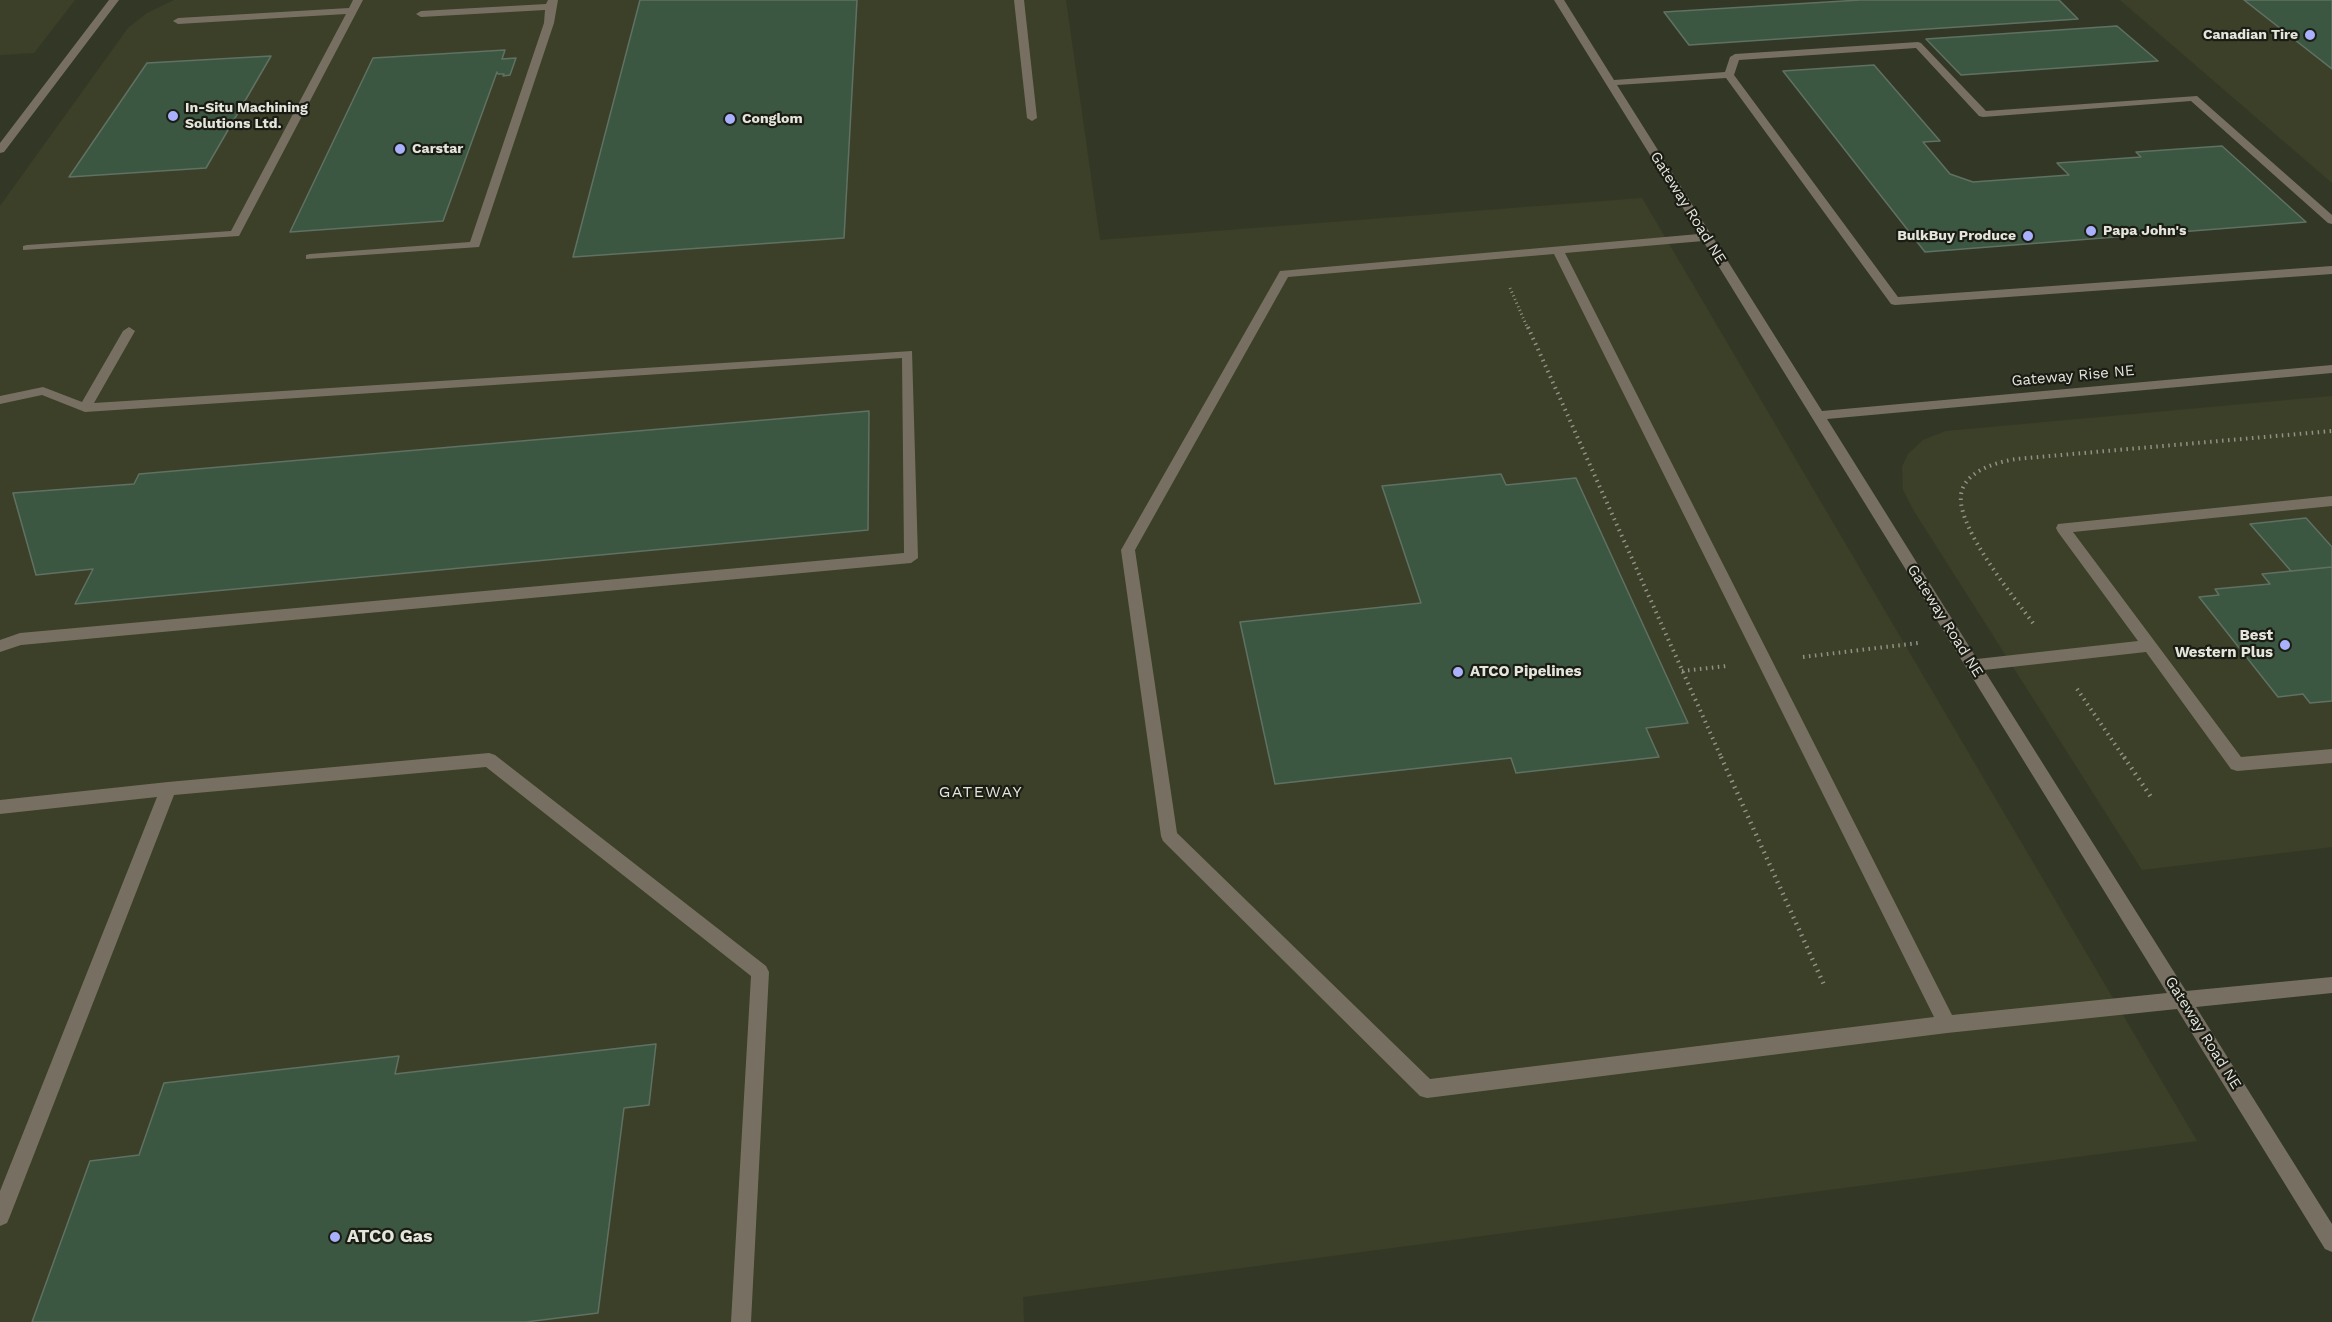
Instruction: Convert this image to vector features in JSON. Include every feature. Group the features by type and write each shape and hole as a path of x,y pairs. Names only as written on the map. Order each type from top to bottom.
{"street":[{"path":"0,150 114,0"},
{"path":"27,248 235,234 358,0"},
{"path":"1019,0 1032,117"},
{"name":"Gateway Road NE","path":"1559,0 2332,1242"},
{"path":"310,257 475,245 549,22 552,4 421,14"},
{"path":"178,21 352,11"},
{"path":"1729,75 1735,57 1918,45 1983,114 2193,98 2332,221"},
{"path":"1610,83 1729,75"},
{"path":"1729,75 1895,301 2332,270"},
{"path":"1706,237 1284,274 1128,550 1169,836 1427,1089 1947,1024 2332,985"},
{"path":"1558,250 1947,1024"},
{"path":"86,408 129,331"},
{"path":"0,400 43,391 86,408 908,354 912,558 20,639 0,646"},
{"name":"Gateway Rise NE","path":"1817,416 2332,369"},
{"path":"2332,501 2063,528 2237,764 2332,756"},
{"path":"1972,666 2150,646"},
{"path":"0,807 168,789 489,760 760,972 741,1322"},
{"path":"0,1216 168,789"}],"path":[{"path":"1510,287 1825,987"},
{"path":"1682,671 1954,638"}],"shaded area":[{"path":"0,0 75,0 34,53 0,55"},
{"path":"174,0 1066,0 1100,240 1642,198 2197,1141 1023,1297 1024,1322 0,1322 0,206 128,28 147,13"},
{"path":"2120,0 2332,0 2332,183"},
{"path":"2332,396 2332,847 2142,870 1914,511 1903,490 1902,467 1908,454 1923,440 1946,431"}],"building":[{"name":"Conglom","path":"640,0 857,0 844,238 573,257"},
{"path":"1860,0 2059,0 2078,19 1689,45 1664,12"},
{"name":"Canadian Tire","path":"2244,0 2332,0 2332,69"},
{"path":"2117,26 2158,61 1961,75 1926,39"},
{"name":"Carstar","path":"505,50 502,59 516,58 510,75 503,76 504,74 497,72 443,221 290,232 373,58"},
{"name":"In-Situ Machining Solutions Ltd.","path":"271,56 206,168 69,177 147,63"},
{"path":"1874,65 1940,141 1923,142 1950,174 1973,182 2069,175 2057,163 2141,157 2136,152 2222,146 2306,222 1925,252 1783,71"},
{"path":"869,411 868,530 75,604 93,569 36,575 13,493 134,484 139,474"},
{"name":"ATCO Pipelines","path":"1501,474 1506,485 1576,478 1688,723 1646,728 1659,757 1516,773 1511,758 1275,784 1240,622 1421,603 1382,486"},
{"path":"2306,518 2332,547 2332,567 2291,571 2250,524"},
{"name":"Best Western Plus","path":"2332,567 2332,701 2310,703 2303,694 2278,697 2199,597 2219,595 2215,589 2270,584 2262,574"},
{"name":"ATCO Gas","path":"656,1044 649,1105 624,1108 598,1313 526,1322 32,1322 90,1161 139,1155 164,1083 399,1056 395,1074"}],"place":[{"name":"Canadian Tire","path":"2310,35"},
{"name":"In-Situ Machining Solutions Ltd.","path":"173,116"},
{"name":"Conglom","path":"730,119"},
{"name":"Carstar","path":"400,149"},
{"name":"Papa John's","path":"2091,231"},
{"name":"BulkBuy Produce","path":"2028,236"},
{"name":"Best Western Plus","path":"2285,645"},
{"name":"ATCO Pipelines","path":"1458,672"},
{"name":"ATCO Gas","path":"335,1237"}],"district":[{"name":"GATEWAY","path":"981,792"}]}
